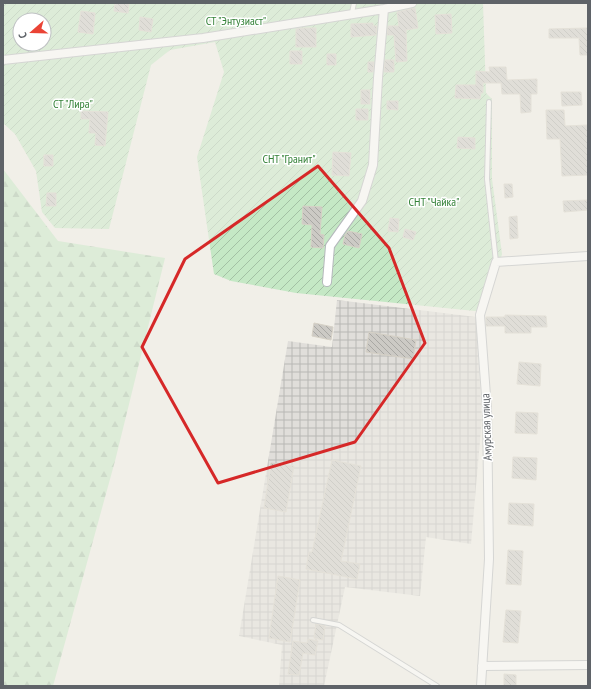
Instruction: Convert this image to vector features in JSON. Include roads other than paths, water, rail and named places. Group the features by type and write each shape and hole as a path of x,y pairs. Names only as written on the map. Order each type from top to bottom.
{"street":[{"path":"3,60 203,38 384,9 412,3"},
{"path":"327,282 330,246 362,201 374,165 378,78 384,9"},
{"path":"496,262 588,256"},
{"name":"Амурская улица","path":"481,686 489,559 487,409 480,315 496,262"},
{"path":"482,666 588,665"}],"lane":[{"path":"352,13 354,3"},
{"path":"489,102 487,179 496,262"},
{"path":"313,620 339,625 437,686"}],"park label":[{"name":"СТ \"Энтузиаст\"","path":"236,20"},
{"name":"СТ \"Лира\"","path":"73,103"},
{"name":"СНТ \"Гранит\"","path":"289,158"},
{"name":"СНТ \"Чайка\"","path":"434,201"}]}
